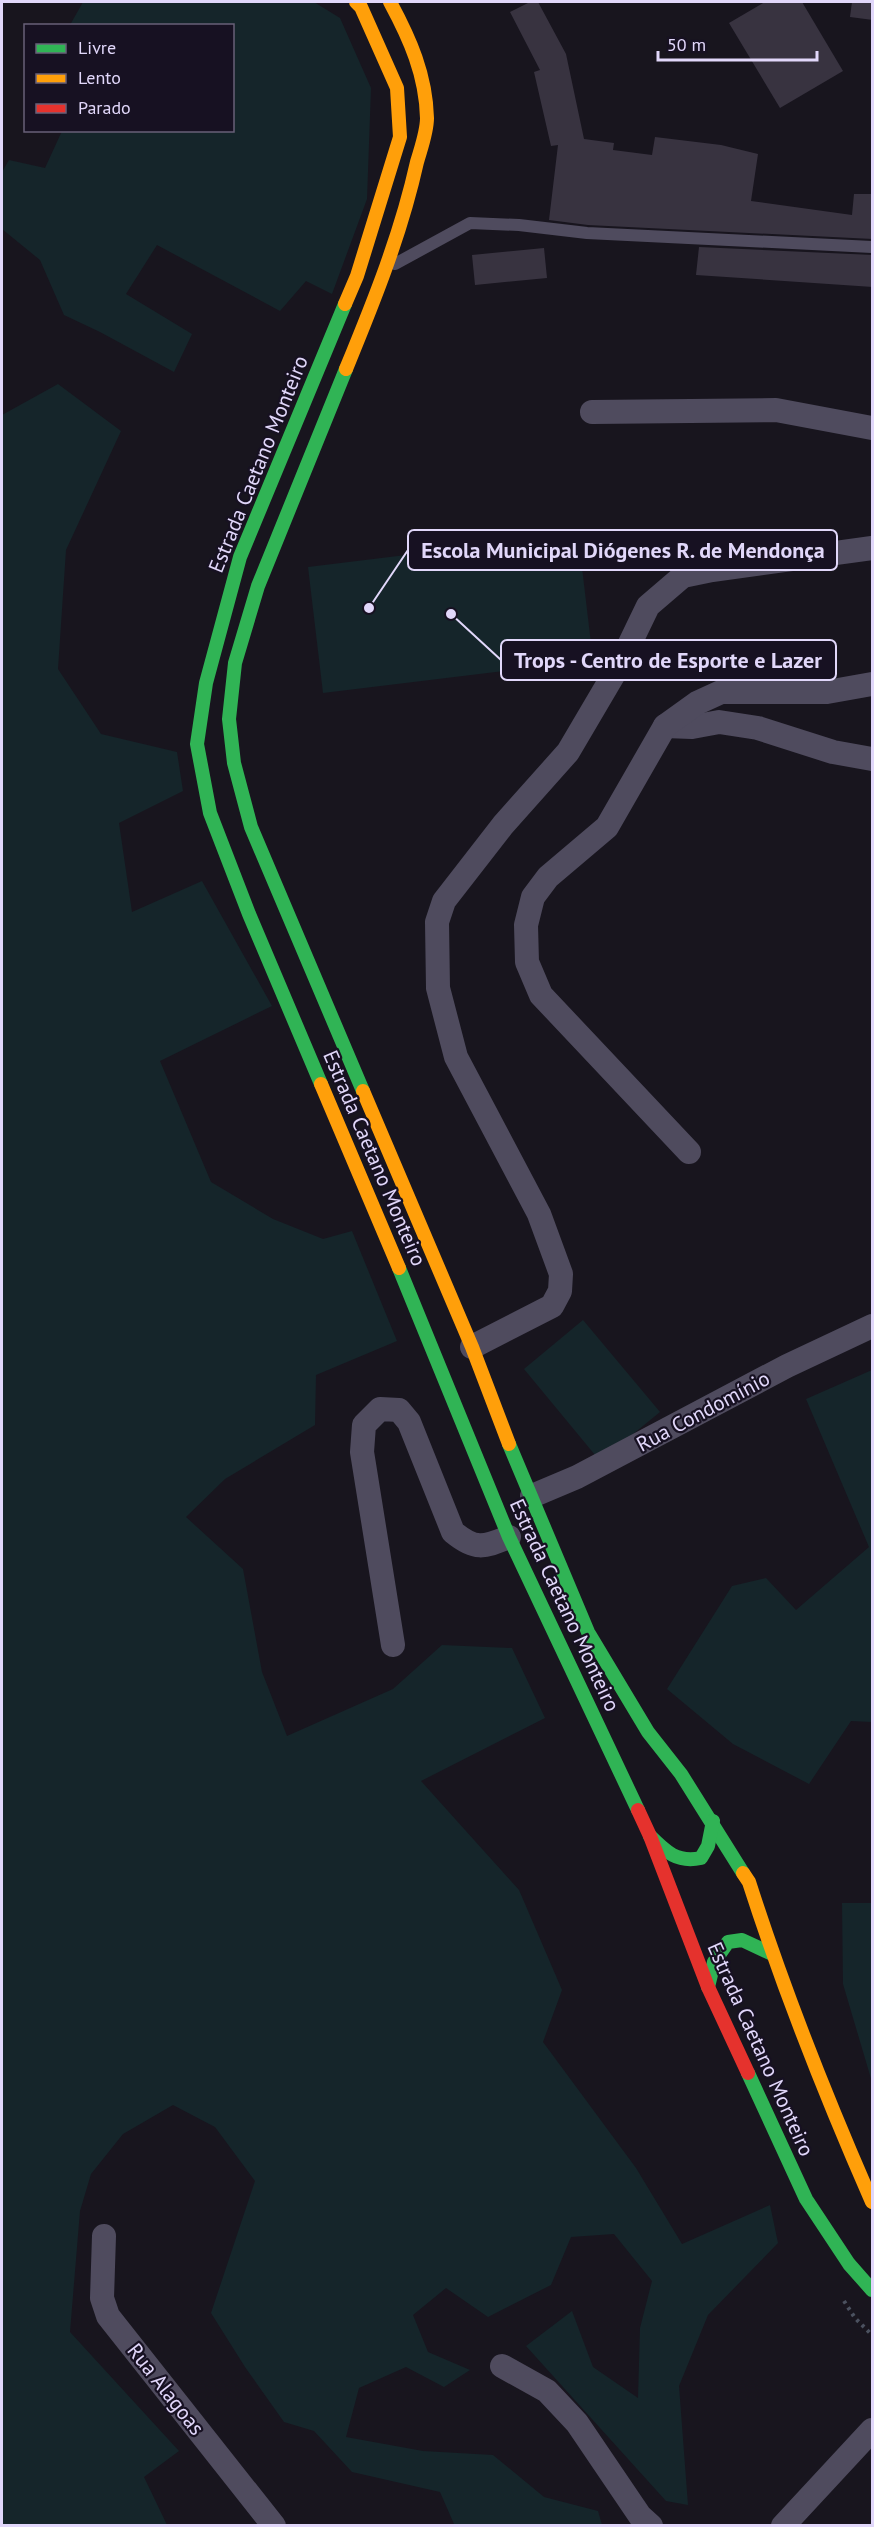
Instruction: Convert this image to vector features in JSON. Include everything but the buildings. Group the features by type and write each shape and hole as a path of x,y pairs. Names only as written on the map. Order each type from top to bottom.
{"main road":[{"name":"Estrada Caetano Monteiro","path":"356,2 361,7 377,39 397,88 400,137 357,276 240,556 206,683 197,744 210,813 249,914 383,1229 509,1537 650,1836 708,1987 806,2199 849,2264 873,2290"},
{"name":"Estrada Caetano Monteiro","path":"390,2 408,35 422,76 427,120 411,191 387,269 258,586 235,663 229,719 234,763 251,827 472,1347 504,1433 532,1496 572,1598 588,1632 648,1732 681,1774 713,1821 749,1882 772,1954 827,2100 873,2202"},
{"path":"650,1836 674,1858 687,1862 701,1858 708,1846 713,1821"},
{"path":"708,1987 714,1962 728,1942 742,1940 772,1954"}],"street":[{"path":"592,412 776,410 873,428"},
{"path":"472,1347 552,1306 560,1290 561,1274 539,1214 456,1057 438,988 437,922 444,901 503,825 568,752 621,662 648,606 683,576 873,548"},
{"path":"621,662 715,659 751,667 827,692"},
{"path":"689,1152 541,995 527,962 526,925 533,897 548,877 608,827 665,726 697,703 721,692 827,692 873,684"},
{"path":"665,726 692,727 719,722 758,728 833,752 873,759"},
{"name":"Rua Condomínio","path":"532,1496 577,1477 788,1366 873,1326"},
{"path":"393,1646 362,1452 364,1425 380,1409 399,1410 409,1422 453,1532 466,1543 483,1547 509,1537"},
{"name":"Rua Alagoas","path":"104,2236 102,2298 108,2316 274,2526"},
{"path":"502,2366 547,2391 577,2423 640,2516 651,2526"},
{"path":"783,2526 873,2430"}],"lane":[{"path":"387,269 470,223 519,225 587,233 873,247"}],"shaded area":[{"path":"83,2 314,2 340,18 371,88 367,199 332,294 306,281 280,311 157,245 126,294 192,334 174,372 64,315 40,260 2,229 2,172 9,160 45,168 62,132 234,132 234,24 71,24"},
{"path":"58,384 121,431 66,550 58,669 101,734 177,752 183,791 119,823 132,912 202,881 272,1006 160,1061 211,1182 273,1219 323,1239 352,1231 397,1341 316,1375 315,1425 225,1479 186,1517 243,1569 262,1672 287,1736 393,1689 442,1645 512,1648 545,1718 421,1781 519,1890 562,1990 543,2042 636,2168 682,2244 770,2205 778,2243 708,2315 679,2386 688,2505 666,2501 526,2346 572,2311 593,2367 638,2398 640,2328 652,2281 614,2234 571,2237 551,2285 488,2317 446,2288 413,2315 428,2352 470,2370 444,2387 406,2367 359,2388 346,2437 423,2451 493,2455 544,2497 598,2511 602,2525 452,2525 454,2524 440,2492 352,2472 314,2431 284,2422 211,2313 255,2181 215,2127 173,2105 123,2134 91,2174 80,2211 70,2332 179,2451 144,2477 167,2525 2,2526 2,415"},
{"path":"578,534 593,660 323,693 308,567"},
{"path":"583,1320 660,1412 600,1461 524,1369"},
{"path":"872,1370 872,1722 851,1721 809,1784 733,1744 667,1689 732,1586 766,1578 796,1610 869,1547 806,1399"},
{"path":"842,1903 872,1903 872,2082 843,1984"}],"traffic: fast":[{"path":"321,1084 249,914 210,813 197,744 206,683 240,557 345,304"},
{"path":"346,369 258,586 235,663 229,719 234,763 251,827 363,1091"},
{"path":"399,1268 509,1537 638,1810"},
{"path":"509,1444 588,1632 648,1732 681,1774 743,1873"},
{"path":"650,1836 672,1855 685,1859 701,1858 708,1846 713,1821"},
{"path":"708,1987 714,1962 728,1942 742,1940 772,1954"},
{"path":"748,2073 806,2199 849,2264 872,2290"}],"traffic: slow":[{"path":"345,304 357,276 400,137 397,88 361,7 356,2"},
{"path":"346,369 395,241 411,189 427,123 424,87 416,58 390,2"},
{"path":"321,1084 399,1268"},
{"path":"363,1091 472,1347 509,1444"},
{"path":"743,1873 749,1882 806,2044 872,2202"}],"traffic: jam":[{"path":"638,1810 708,1987 748,2073"}],"place":[{"name":"Escola Municipal Diógenes R. de Mendonça","path":"369,608"},
{"name":"Trops - Centro de Esporte e Lazer","path":"451,614"}]}
